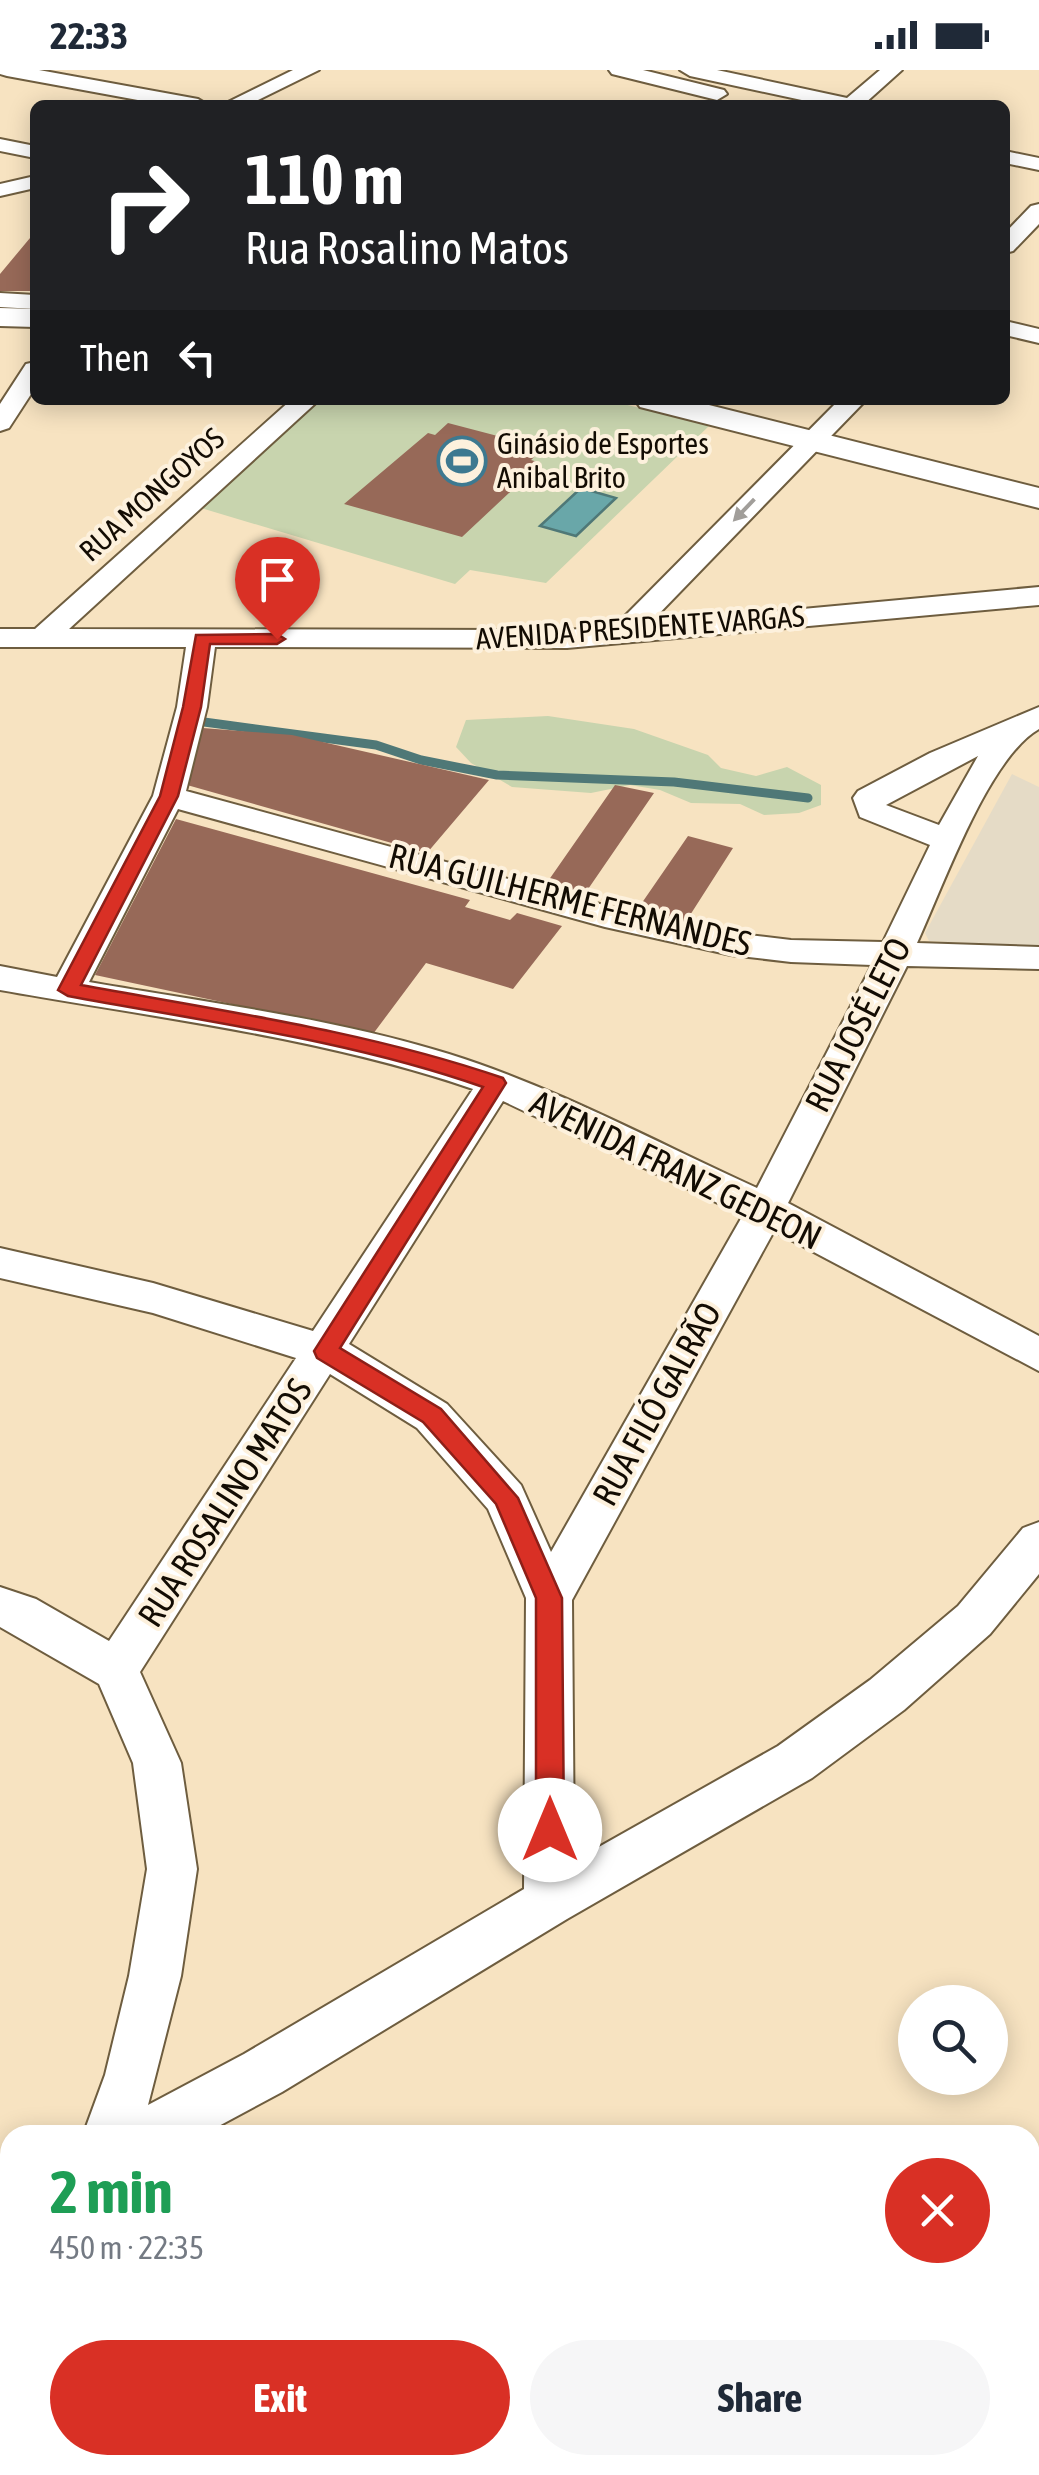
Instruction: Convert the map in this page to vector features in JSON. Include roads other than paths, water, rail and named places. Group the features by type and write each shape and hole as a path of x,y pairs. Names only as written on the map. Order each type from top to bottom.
{"main road":[{"path":"0,316 30,318"},
{"path":"671,405 1039,498"}],"street":[{"path":"7,70 168,100"},
{"path":"243,100 309,70"},
{"path":"619,70 746,100"},
{"path":"690,70 829,100"},
{"path":"858,100 892,70"},
{"path":"1010,138 1039,144"},
{"path":"0,146 30,151"},
{"path":"1010,158 1039,164"},
{"path":"0,190 30,183"},
{"path":"1010,241 1039,211"},
{"path":"0,300 30,302"},
{"path":"1010,329 1039,336"},
{"path":"0,423 30,378"},
{"name":"RUA MONGOYOS","path":"42,638 300,405"},
{"path":"622,636 848,405"},
{"name":"AVENIDA PRESIDENTE VARGAS","path":"0,638 500,640 622,636 1039,596"},
{"path":"68,990 169,796 192,707 202,638"},
{"name":"RUA JOSÉ LETO","path":"947,840 871,810 869,798 940,760 1039,716"},
{"name":"RUA JOSÉ LETO","path":"766,1209 970,793 1008,733"},
{"name":"RUA GUILHERME FERNANDES","path":"169,796 605,916 731,944 790,951 1039,958"},
{"name":"AVENIDA FRANZ GEDEON","path":"0,978 314,1034 437,1063 496,1083 766,1209 1039,1355"},
{"name":"RUA ROSALINO MATOS","path":"116,1670 496,1083"},
{"name":"RUA FILÓ GALRÃO","path":"549,1598 766,1209"},
{"path":"0,1262 153,1298 326,1351 432,1416 506,1498 549,1598 549,1902"},
{"path":"167,2125 263,2073 549,1902 795,1762 887,1696 974,1620 1039,1541"},
{"path":"0,1607 20,1613 116,1670 158,1763 172,1869 155,1976 132,2075 114,2125"}],"water":[{"path":"581,488 616,498 576,536 540,526"}],"waterway":[{"path":"220,724 204,722 376,745 421,760 497,775 674,782 808,798"}],"place":[{"name":"Ginásio de Esportes Anibal Brito","path":"462,461"}]}
